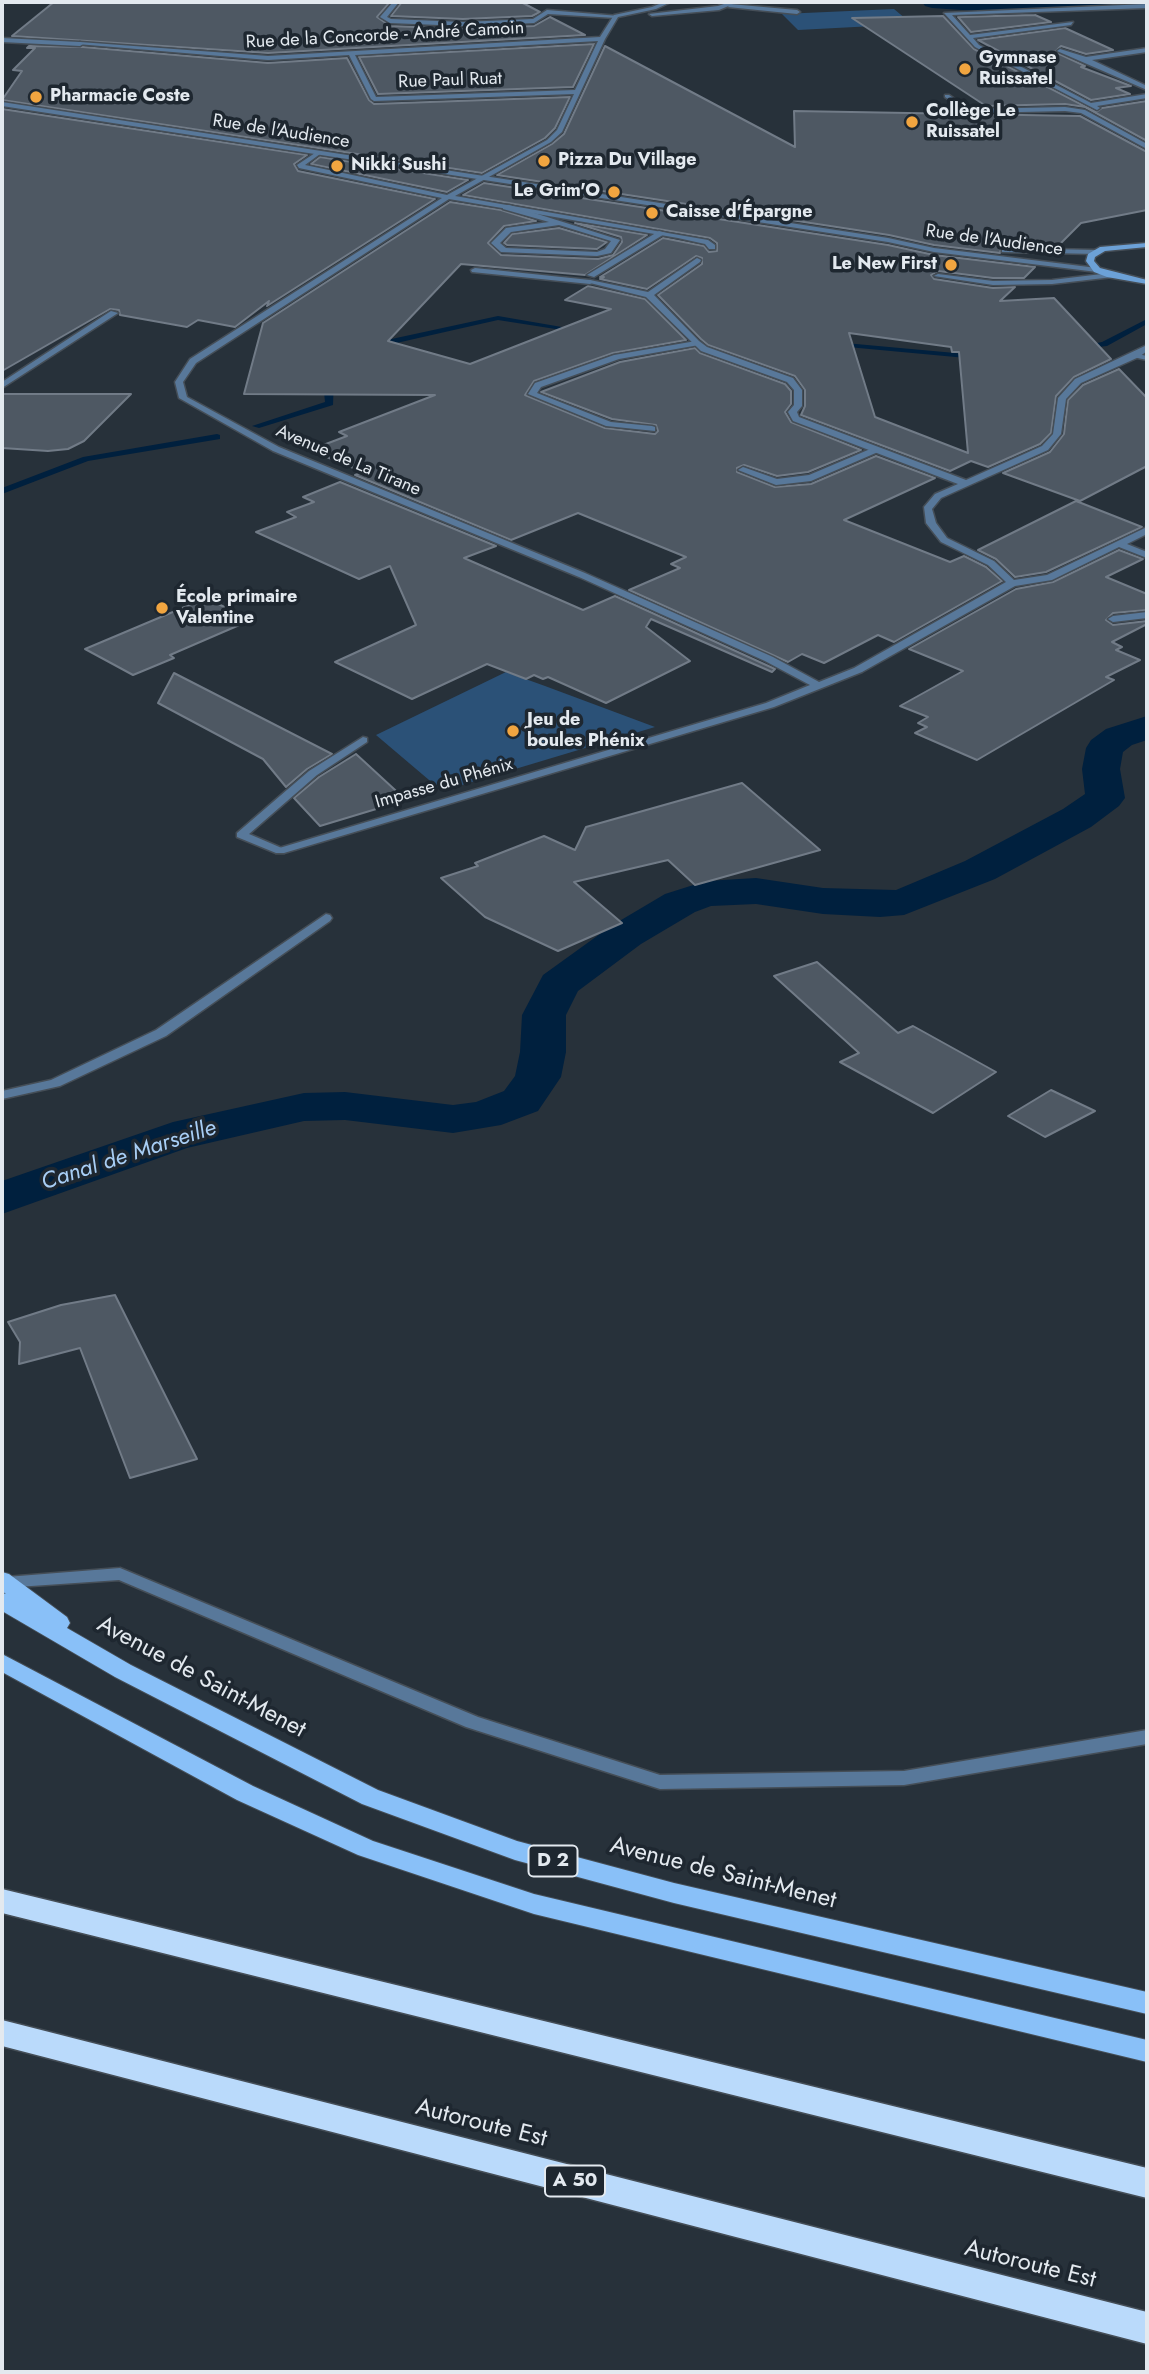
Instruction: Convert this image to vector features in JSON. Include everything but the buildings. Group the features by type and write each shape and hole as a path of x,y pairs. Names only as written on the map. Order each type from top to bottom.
{"highway":[{"path":"2,1901 1147,2183"},
{"name":"Autoroute Est","path":"2,2033 1147,2328"}],"main road":[{"path":"1147,245 1114,246 1096,252 1090,261 1097,270 1110,275 1147,282"},
{"name":"Avenue de Saint-Menet","path":"3,1588 123,1671 370,1797 515,1850 674,1893 1147,2003"},
{"name":"D 2","path":"2,1662 245,1793 366,1848 534,1904 1147,2051"}],"street":[{"path":"396,2 383,17 390,21 463,24 534,20 547,12 616,16 733,4 797,12"},
{"path":"616,16 654,8 667,2"},
{"path":"1102,111 977,46 947,13 1147,6"},
{"name":"Avenue de La Tirane","path":"616,16 602,39 560,131 555,136 448,197 193,361 179,382 183,398 276,449 582,575 769,659 819,686"},
{"path":"970,37 1071,23"},
{"name":"Rue de la Concorde - André Camoin","path":"2,40 239,58 602,39"},
{"path":"1085,59 1147,50"},
{"path":"1060,51 1085,59 1147,88"},
{"name":"Rue Paul Ruat","path":"351,54 374,99 577,92"},
{"path":"947,96 964,108 976,111 1083,111 1147,147"},
{"path":"1090,105 1147,96"},
{"name":"Rue de l'Audience","path":"2,104 888,240 1021,252 1096,252"},
{"path":"318,153 299,166 448,197 708,242 712,247"},
{"path":"506,207 559,223 615,240 608,251 597,254 504,250 495,243 509,230 559,223"},
{"path":"591,279 662,233"},
{"name":"Rue de l'Audience","path":"888,240 934,250 1097,270"},
{"path":"649,295 697,260"},
{"path":"475,270 591,279 649,295 704,349 790,380 799,390 798,406 792,412 796,419 965,483"},
{"path":"937,276 993,283 1052,282 1110,275"},
{"path":"2,386 114,313"},
{"path":"652,429 609,424 532,394 538,385 617,356 696,343"},
{"path":"1147,346 1136,355 1078,381 1062,398 1057,434 1045,448 938,496 927,509 931,523 944,540 991,563 1012,583 1049,578 1147,530"},
{"path":"1136,355 1147,358"},
{"path":"743,470 776,482 811,478 875,450"},
{"path":"1119,544 1147,555"},
{"name":"Impasse du Phénix","path":"363,740 313,773 241,835 279,851 759,709 858,670 1012,583"},
{"path":"1113,619 1147,615"},
{"path":"2,1095 55,1083 161,1033 326,918"},
{"path":"3,1588 120,1574 472,1722 660,1782 904,1778 1147,1737"}],"shaded area":[{"path":"894,9 912,24 798,30 782,14"},
{"name":"Jeu de boules Phénix","path":"506,672 655,727 442,791 376,735"}],"waterway":[{"name":"Canal de Marseille","path":"932,2 977,5 1135,2"},
{"path":"375,348 390,342 498,318 581,331"},
{"path":"1081,347 1104,344 1147,321"},
{"path":"837,344 977,357"},
{"path":"256,426 330,403 330,378"},
{"path":"2,491 86,459 217,437"},
{"name":"Canal de Marseille","path":"2,1198 173,1137 304,1107 345,1106 453,1119 484,1115 521,1101 538,1077 543,1052 544,1015 559,984 626,935 680,903 706,894 756,891 823,901 880,904 904,902 980,870 1077,818 1105,798 1101,769 1105,748 1119,737 1147,727"}],"place":[{"name":"Gymnase Ruissatel","path":"965,69"},
{"name":"Pharmacie Coste","path":"36,97"},
{"name":"Collège Le Ruissatel","path":"912,122"},
{"name":"Pizza Du Village","path":"544,161"},
{"name":"Nikki Sushi","path":"337,166"},
{"name":"Le Grim'O","path":"614,192"},
{"name":"Caisse d'Épargne","path":"652,213"},
{"name":"Le New First","path":"951,265"},
{"name":"École primaire Valentine","path":"162,608"},
{"name":"Jeu de boules Phénix","path":"513,731"}]}
